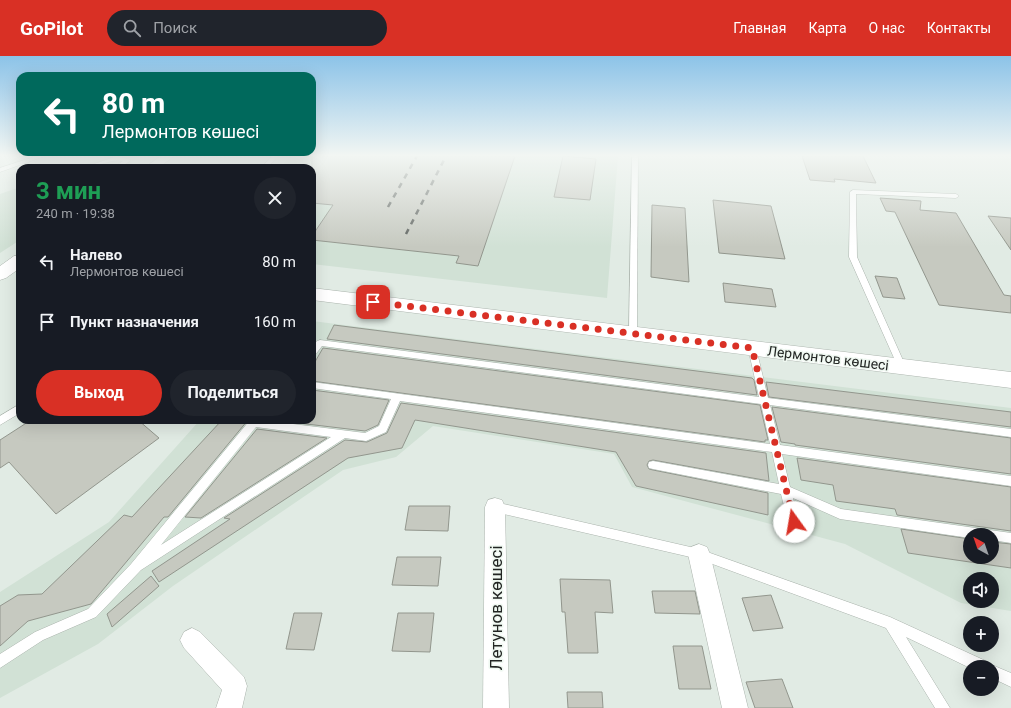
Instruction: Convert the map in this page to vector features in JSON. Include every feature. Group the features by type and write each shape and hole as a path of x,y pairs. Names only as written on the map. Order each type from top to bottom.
{"street":[{"path":"0,274 16,263"},
{"name":"Лермонтов көшесі","path":"316,294 1011,380"},
{"name":"Летунов көшесі","path":"495,507 496,708"},
{"path":"699,554 735,708"},
{"path":"192,640 235,686 229,708"}],"lane":[{"path":"633,333 635,186"},
{"path":"902,367 853,257 853,192 956,196"},
{"path":"316,348 320,343 1011,433"},
{"path":"752,348 794,522"},
{"path":"316,385 1011,481"},
{"path":"274,424 342,435 366,437 383,430 397,396"},
{"path":"0,421 16,411"},
{"path":"0,662 39,636 92,614 135,568 253,424"},
{"path":"135,568 342,435"},
{"path":"652,465 786,490 840,514 963,531"},
{"path":"495,507 699,554 890,623 968,660"},
{"path":"999,537 1011,538"},
{"path":"890,623 943,708"},
{"path":"999,674 1011,680"}],"shaded area":[{"path":"316,186 616,186 607,298 316,264"},
{"path":"16,188 16,243 0,253 0,194"},
{"path":"316,321 1011,408 1011,611 992,608 999,608 999,572 963,572 963,603 961,603 845,544 632,487 614,454 433,426 396,457 343,470 173,586 98,644 0,698 0,592 109,522 196,424 316,424"}],"building":[{"path":"316,186 505,186 478,266 456,263 459,256 316,240 316,230 333,205 316,203"},
{"path":"556,186 592,186 590,200 554,197"},
{"path":"880,198 921,201 920,210 956,213 1004,295 1011,296 1011,313 939,305 895,212 886,211"},
{"path":"713,200 771,206 785,259 719,253"},
{"path":"652,205 685,208 689,282 651,277"},
{"path":"988,216 1011,218 1011,250"},
{"path":"875,276 897,278 905,299 883,297"},
{"path":"723,283 772,289 776,307 725,302"},
{"path":"334,325 752,378 754,380 757,395 327,339"},
{"path":"323,348 760,405 768,440 765,440 765,442 316,382 316,360"},
{"path":"766,382 1011,412 1011,427 769,397"},
{"path":"316,391 389,400 378,425 365,431 306,424 316,424"},
{"path":"401,403 766,453 769,481 653,460 649,461 647,465 649,469 653,470 768,493 768,515 636,486 616,452 415,420 402,448 348,458 159,582 152,571 230,519 224,518 345,440 367,442 387,433"},
{"path":"772,407 1011,438 1011,474 781,442"},
{"path":"25,424 143,424 159,438 56,514 9,462 0,468 0,440"},
{"path":"218,424 245,424 168,517 164,517 91,604 28,621 0,646 0,606 18,595 42,594 124,515 132,517"},
{"path":"257,429 327,438 201,518 185,517"},
{"path":"797,458 1011,487 1011,531 999,529 999,528 897,515 895,509 836,501 833,485 801,480"},
{"path":"409,506 450,506 448,531 405,530"},
{"path":"901,529 963,538 963,561 908,553"},
{"path":"999,543 1011,544 1011,568 984,564 999,564"},
{"path":"397,557 441,557 438,586 392,585"},
{"path":"151,576 159,586 112,627 107,614"},
{"path":"560,579 610,580 613,613 595,612 598,653 568,653 565,612 562,612"},
{"path":"652,591 695,591 700,614 655,613"},
{"path":"771,595 783,628 753,631 742,598"},
{"path":"294,613 322,613 314,650 286,649"},
{"path":"398,613 434,613 430,652 392,651"},
{"path":"673,646 702,646 711,689 679,689"},
{"path":"782,679 793,708 755,708 746,682"},
{"path":"567,692 602,692 603,708 568,708"}],"railway":[{"path":"388,207 400,186"},
{"path":"406,234 430,186"}],"route":[{"path":"373,302 752,348 794,522"}]}
